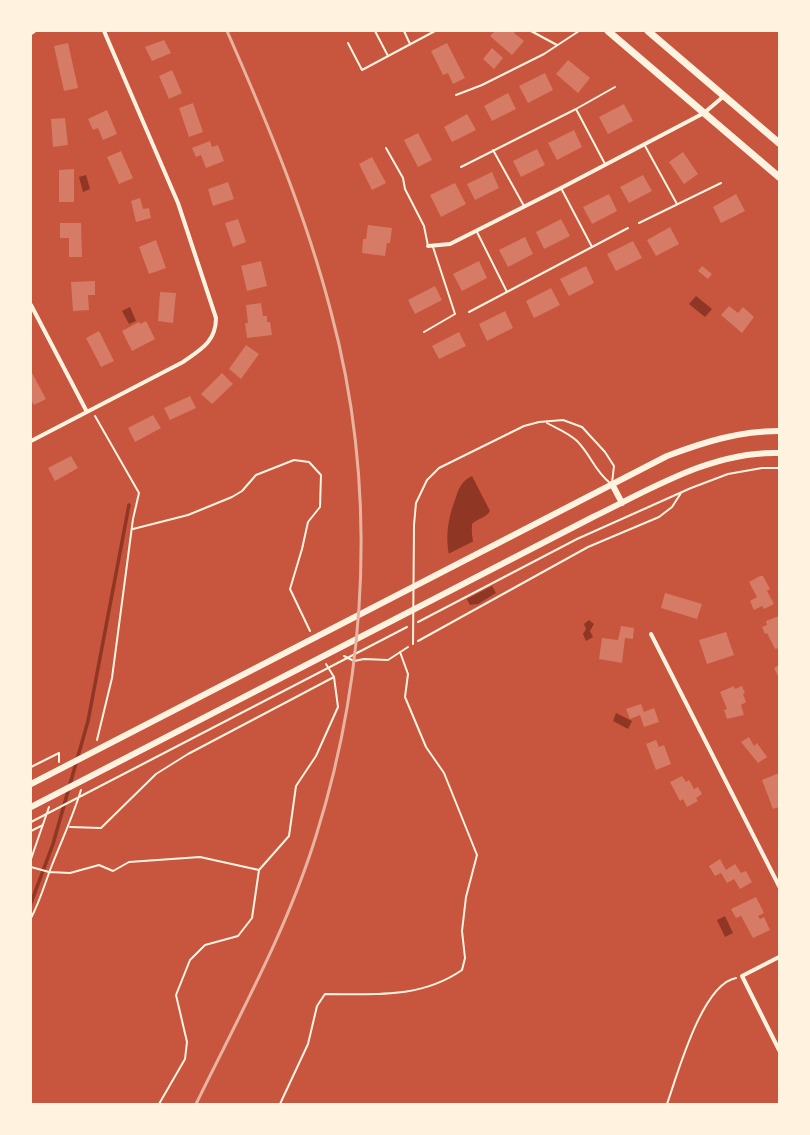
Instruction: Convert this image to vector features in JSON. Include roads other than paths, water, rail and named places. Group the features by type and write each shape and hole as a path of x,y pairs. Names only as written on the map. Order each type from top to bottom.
{"main road":[{"path":"608,31 779,177"},
{"path":"648,31 779,143"},
{"path":"31,784 667,456 703,443 739,433 779,431"},
{"path":"33,806 622,503 680,475 712,463 748,455 779,453"},
{"path":"612,484 622,503"}],"street":[{"path":"31,441 182,362 206,346 214,335 216,318 178,203 104,31"},
{"path":"431,246 450,244 524,207 704,113 724,96"},
{"path":"31,305 87,412"},
{"path":"651,634 779,886"},
{"path":"779,957 742,976 779,1050"}],"lane":[{"path":"375,31 388,56"},
{"path":"404,31 410,44"},
{"path":"348,43 362,70 435,31"},
{"path":"531,31 557,45"},
{"path":"456,95 482,85 557,45 579,31"},
{"path":"461,167 576,109 615,86"},
{"path":"576,109 606,165"},
{"path":"644,144 677,204"},
{"path":"386,148 403,178 405,190 424,226 455,314 424,332"},
{"path":"493,150 524,207"},
{"path":"639,223 721,183"},
{"path":"561,188 592,247"},
{"path":"470,312 628,228"},
{"path":"477,230 507,293"},
{"path":"413,644 416,503 427,480 439,468 524,426 564,420 582,427 605,452 614,466 612,484"},
{"path":"546,422 576,440 591,460 599,474 612,484"}],"waterway":[{"path":"31,903 53,844 88,721 129,505"}],"railway":[{"path":"196,1104 277,939 316,836 334,772 347,707 356,641 361,575 360,508 356,442 346,377 331,312 298,204 271,134 227,31"}]}
